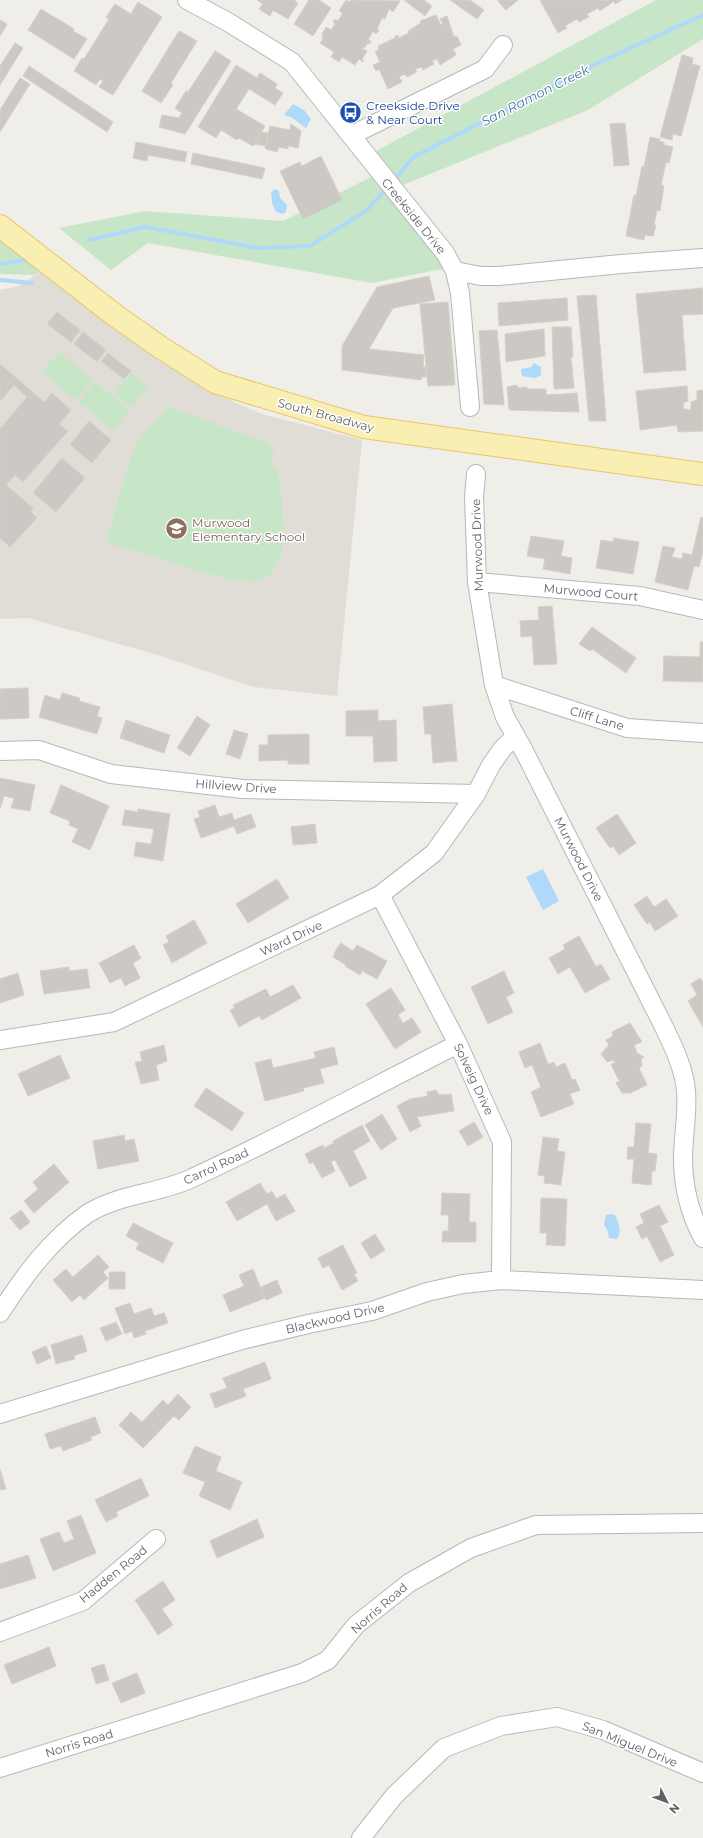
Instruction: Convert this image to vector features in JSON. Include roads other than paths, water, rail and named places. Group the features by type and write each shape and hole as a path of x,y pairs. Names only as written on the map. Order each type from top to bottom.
{"main road":[{"name":"South Broadway","path":"0,226 116,316 160,347 215,382 364,427 703,474"}],"street":[{"name":"Creekside Drive","path":"187,0 228,22 292,62 352,135 425,230 445,253 455,270"},
{"path":"352,135 485,69 503,45"},
{"path":"466,291 471,406 460,293 455,270 481,276 499,276 703,258"},
{"name":"Murwood Drive","path":"476,474 474,497 477,582 494,686 505,716 662,1022 681,1066 686,1091 686,1122 683,1158 684,1179 688,1204 703,1238"},
{"name":"Murwood Court","path":"477,582 640,596 703,610"},
{"name":"Cliff Lane","path":"494,686 627,728 703,733"},
{"name":"Ward Drive","path":"0,1040 114,1022 380,895 434,853 476,794 495,759 503,748 516,736"},
{"name":"Hillview Drive","path":"0,750 38,750 111,774 243,789 476,794"},
{"name":"Solveig Drive","path":"380,895 458,1044 502,1142 501,1280"},
{"name":"Carrol Road","path":"0,1314 20,1283 55,1240 88,1214 115,1200 186,1180 227,1162 458,1044"},
{"name":"Blackwood Drive","path":"0,1414 242,1340 308,1324 372,1312 427,1292 463,1284 501,1280 703,1290"},
{"name":"Norris Road","path":"0,1768 302,1673 328,1660 356,1625 409,1583 471,1548 536,1525 703,1523"},
{"name":"Hadden Road","path":"0,1632 82,1601 156,1539"},
{"name":"San Miguel Drive","path":"361,1838 394,1796 444,1748 501,1726 557,1716 603,1730 703,1773"}],"water":[{"path":"293,104 304,110 311,119 306,128 291,117 284,115"},
{"path":"275,189 279,191 280,198 287,205 286,212 282,214 276,212 272,203 271,192"},
{"path":"534,363 541,367 541,375 535,378 522,376 521,369 531,367"},
{"path":"543,869 559,901 543,910 526,877"},
{"path":"606,1215 615,1215 619,1224 620,1230 617,1239 609,1238 607,1229 604,1225"}],"waterway":[{"name":"San Ramon Creek","path":"393,181 414,157 598,63 703,15"},
{"name":"San Ramon Creek","path":"89,240 145,227 258,248 310,246 367,210 387,188"},
{"name":"San Ramon Creek","path":"0,264 26,260"},
{"path":"0,280 32,283"}],"place":[{"name":"Creekside Drive & Near Court","path":"351,112"},
{"name":"Murwood Elementary School","path":"177,529"}]}
